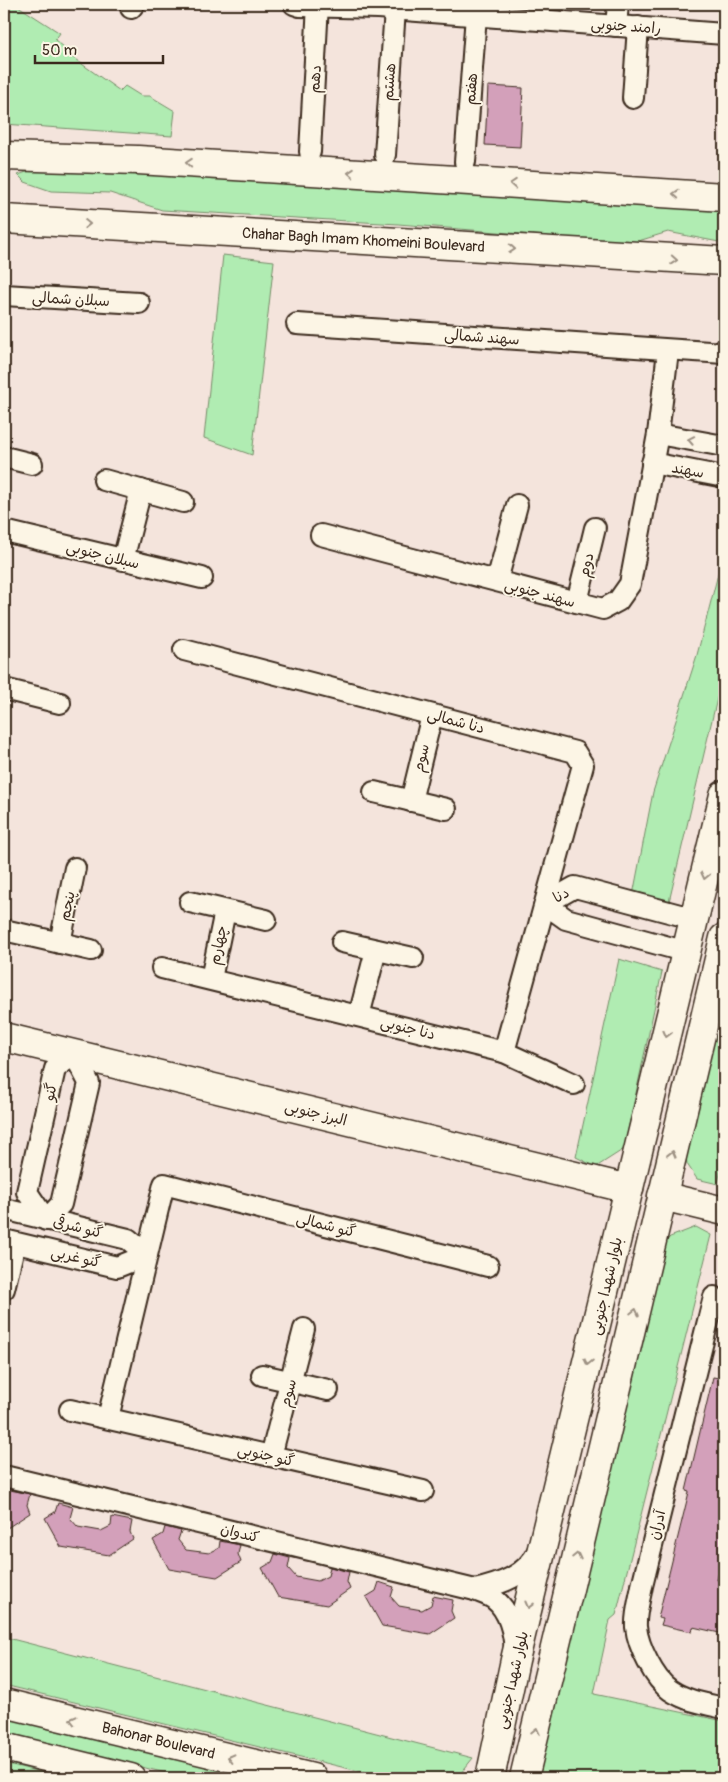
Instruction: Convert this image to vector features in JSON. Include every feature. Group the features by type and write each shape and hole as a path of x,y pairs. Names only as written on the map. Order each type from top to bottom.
{"street":[{"name":"رامند جنوبی","path":"294,4 489,12 616,26 724,34"},
{"path":"616,26 618,4"},
{"name":"دهم","path":"310,152 328,5"},
{"name":"هشتم","path":"385,155 387,9"},
{"name":"هفتم","path":"465,162 489,12"},
{"path":"633,98 638,27"},
{"path":"4,156 138,160 724,197"},
{"path":"4,165 61,159"},
{"path":"4,206 59,223"},
{"name":"Chahar Bagh Imam Khomeini Boulevard","path":"4,219 59,223 139,225 724,261"},
{"name":"سبلان شمالی","path":"4,295 139,303"},
{"name":"سهند شمالی","path":"297,324 668,351 724,353"},
{"path":"652,463 658,434 668,351"},
{"name":"سهند","path":"658,434 724,446"},
{"path":"4,456 32,464"},
{"name":"سهند","path":"652,463 724,477"},
{"name":"سهند جنوبی","path":"321,535 603,609 618,601 630,584 652,463"},
{"path":"104,480 183,502"},
{"path":"123,560 141,490"},
{"path":"497,581 517,505"},
{"name":"دوم","path":"577,602 595,528"},
{"name":"سبلان جنوبی","path":"4,531 202,578"},
{"name":"دنا شمالی","path":"184,650 575,752 583,765 545,904"},
{"path":"4,689 60,703"},
{"name":"سوم","path":"411,801 432,715"},
{"path":"374,792 446,809"},
{"name":"بلوار شهدا جنوبی","path":"490,1778 515,1660 724,795"},
{"name":"پنجم","path":"60,943 75,868"},
{"name":"دنا","path":"687,952 566,919 545,904 575,887 695,919"},
{"path":"190,902 266,920"},
{"path":"504,1052 545,904"},
{"name":"چهارم","path":"211,979 225,911"},
{"path":"4,930 91,950"},
{"path":"524,1778 724,938"},
{"path":"342,942 413,958"},
{"path":"359,1016 376,950"},
{"name":"دنا جنوبی","path":"162,968 504,1052 574,1084"},
{"name":"البرز جنوبی","path":"4,1037 628,1189"},
{"path":"46,1220 61,1204 88,1084 74,1054"},
{"name":"گنو","path":"46,1220 26,1192 55,1069 74,1054"},
{"name":"گنو شمالی","path":"147,1255 164,1184 488,1266"},
{"path":"662,1196 724,1211"},
{"name":"گنو شرقی","path":"4,1209 128,1239 147,1255"},
{"path":"4,1289 9,1241"},
{"name":"گنو غربی","path":"9,1241 117,1267 147,1255"},
{"path":"108,1418 147,1255"},
{"name":"آدران","path":"714,1297 642,1586 636,1625 640,1646 650,1665 669,1690 692,1701 724,1708"},
{"name":"سوم","path":"272,1456 304,1329"},
{"path":"262,1375 328,1390"},
{"name":"گنو جنوبی","path":"70,1410 423,1491"},
{"name":"کندوان","path":"4,1476 475,1590"},
{"path":"475,1590 500,1584 523,1571 533,1561 547,1533"},
{"path":"475,1590 494,1599 505,1614 514,1632 515,1660"},
{"name":"Bahonar Boulevard","path":"4,1703 313,1778"},
{"path":"4,1747 131,1778"}],"green space":[{"path":"4,4 15,4 60,33 55,40 68,50 72,57 120,91 125,86 141,96 150,96 175,111 172,136 4,124"},
{"path":"76,168 703,203 724,211 724,243 668,232 635,242 398,224 162,210 110,193 51,191 25,182 18,175 35,169"},
{"path":"223,255 274,261 252,455 204,438"},
{"path":"724,551 724,669 668,906 633,895 653,792 697,655"},
{"path":"619,959 662,972 624,1149 596,1167 576,1157"},
{"path":"724,979 724,1152 718,1184 697,1179 687,1164 685,1148"},
{"path":"696,1227 711,1235 616,1615 610,1620 594,1694 724,1721 724,1778 534,1778 653,1255 670,1237"},
{"path":"4,1637 473,1758 457,1778 387,1778 4,1685"},
{"path":"4,1717 259,1778 187,1778 4,1734"},
{"path":"4,1763 65,1778 4,1778"}],"building":[{"path":"488,86 523,88 520,147 485,145"},
{"path":"713,1377 724,1379 724,1550 717,1580 724,1581 724,1634 693,1627 692,1632 661,1625 663,1619 658,1618 689,1492 686,1491"},
{"path":"10,1490 30,1494 27,1505 30,1513 4,1530 4,1502 8,1499"},
{"path":"58,1503 73,1507 70,1518 78,1527 101,1531 111,1526 112,1517 132,1521 130,1532 133,1539 109,1555 61,1547 45,1518 55,1512"},
{"path":"165,1527 181,1531 178,1540 186,1550 209,1553 219,1548 220,1541 240,1545 238,1554 241,1562 217,1577 169,1569 153,1540 163,1534"},
{"path":"275,1554 290,1558 288,1568 296,1577 318,1581 328,1576 330,1567 349,1572 347,1582 350,1589 327,1605 278,1597 262,1568 272,1562"},
{"path":"379,1582 394,1587 391,1597 399,1606 422,1610 431,1605 433,1596 453,1600 451,1611 454,1618 430,1634 382,1626 366,1597 376,1591"}]}
